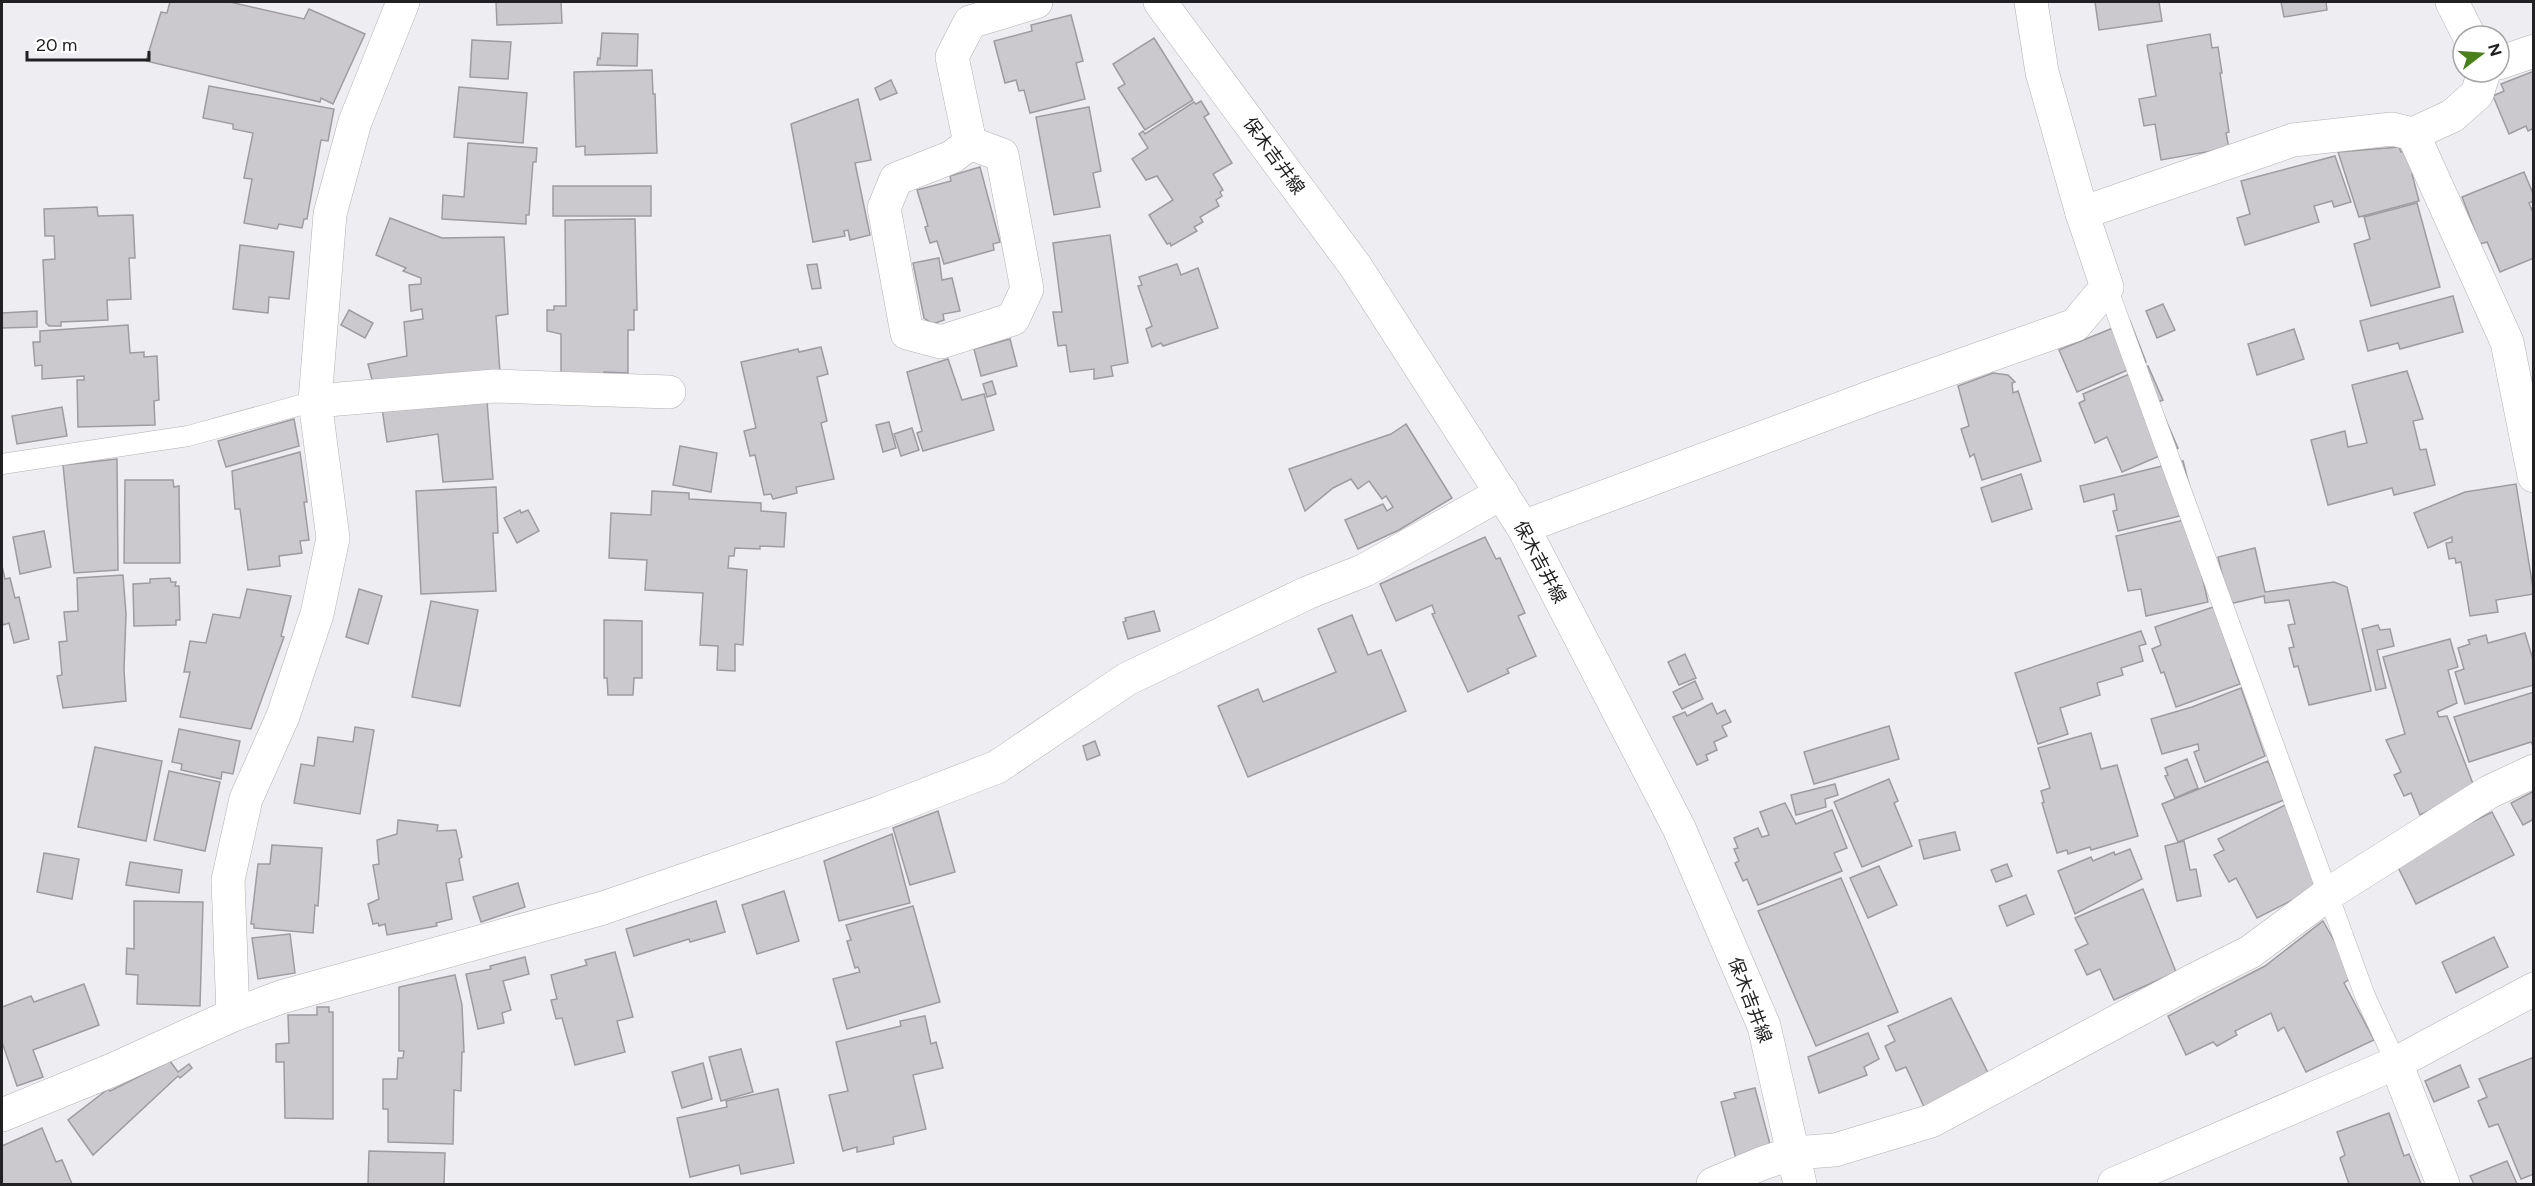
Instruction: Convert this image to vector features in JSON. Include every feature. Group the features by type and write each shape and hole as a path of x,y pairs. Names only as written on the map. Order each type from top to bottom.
{"street":[{"path":"233,1015 228,880 246,799 284,716 317,614 333,538 315,401 330,214 354,122 403,2"},
{"path":"970,143 952,57 970,22 1036,2"},
{"name":"保木吉井線","path":"1160,2 1356,267 1523,527 1684,839 1764,1026 1796,1169"},
{"path":"1523,527 1874,396 2075,325 2107,288 2082,213 2042,72 2031,2"},
{"path":"2452,2 2463,24"},
{"path":"2511,59 2534,51"},
{"path":"2082,213 2293,140 2392,129 2413,134 2452,116 2477,94 2480,84"},
{"path":"2413,134 2507,342 2534,476"},
{"path":"970,143 1002,155 1027,289 1013,320 941,342 908,333 884,208 896,179 952,157 970,143"},
{"path":"315,401 494,386 669,392"},
{"path":"2,1115 112,1070 233,1015 281,997 603,908 881,812 997,767 1127,679 1307,593 1365,570 1502,493"},
{"path":"1713,1185 1763,1162 1796,1169 1835,1150 1931,1121 2250,952 2328,894 2489,792 2534,771"},
{"path":"2114,1185 2396,1063 2534,989"},
{"path":"2396,1063 2443,1185"}],"lane":[{"path":"2107,288 2365,996 2396,1063"},
{"path":"2,464 188,436 315,401"}],"building":[{"path":"170,2 230,2 304,19 309,9 365,34 333,104 321,98 320,102 146,61 161,12 167,13"},
{"path":"496,2 561,2 562,23 497,25"},
{"path":"2095,2 2159,2 2162,21 2099,30"},
{"path":"2281,2 2326,2 2327,10 2284,17"},
{"path":"1071,15 1083,61 1076,63 1085,99 1030,113 1024,90 1019,91 1016,80 1005,83 994,41 1032,31 1031,25"},
{"path":"602,33 638,34 637,66 597,65 598,58 600,59"},
{"path":"2210,34 2212,48 2218,47 2229,148 2161,160 2155,124 2144,126 2139,99 2156,96 2147,45"},
{"path":"1154,38 1193,100 1145,130 1118,88 1125,84 1113,64"},
{"path":"472,40 511,42 508,79 470,77"},
{"path":"652,70 657,153 585,155 585,146 576,147 574,72"},
{"path":"2534,71 2534,128 2528,131 2526,126 2509,134 2493,96 2504,91 2501,84 2511,84 2511,80"},
{"path":"891,80 897,93 880,100 875,88"},
{"path":"209,86 334,109 328,141 321,140 307,219 304,219 302,228 279,224 277,229 244,223 252,179 244,178 253,133 233,129 233,124 203,118"},
{"path":"459,87 527,93 523,143 454,137"},
{"path":"858,99 871,160 855,163 870,235 850,240 848,230 844,231 845,236 813,242 791,124"},
{"path":"1201,101 1209,114 1204,117 1232,163 1213,174 1223,190 1220,192 1222,196 1216,200 1219,206 1200,217 1203,222 1194,227 1197,231 1171,246 1170,243 1167,244 1149,215 1173,200 1157,176 1146,180 1132,159 1148,148 1139,134 1143,131 1145,134 1194,102 1196,104"},
{"path":"1089,107 1101,171 1093,173 1100,207 1054,215 1036,117"},
{"path":"468,143 537,148 536,162 533,162 529,215 526,215 526,224 442,219 443,195 464,197"},
{"path":"2399,147 2401,152 2412,148 2419,172 2412,174 2419,201 2359,217 2338,152"},
{"path":"2335,156 2351,202 2334,207 2332,201 2314,206 2319,222 2245,245 2237,218 2250,214 2241,181"},
{"path":"980,167 1000,242 993,244 994,250 944,264 937,241 930,243 925,227 928,226 917,190 951,181 950,176"},
{"path":"2524,172 2534,196 2534,201 2529,203 2534,215 2534,258 2500,272 2487,242 2480,244 2462,197"},
{"path":"553,186 651,186 651,216 553,216"},
{"path":"2417,203 2440,287 2371,306 2354,244 2370,239 2364,217"},
{"path":"97,207 98,216 133,215 135,258 129,258 131,299 107,300 108,320 61,322 61,326 49,326 46,323 43,260 55,259 54,236 45,236 44,209"},
{"path":"390,218 442,238 504,237 508,314 496,316 500,373 374,388 368,364 407,356 404,322 423,319 422,309 411,311 409,285 421,284 421,278 403,271 406,268 376,255"},
{"path":"635,219 637,310 634,310 634,330 628,330 628,373 604,372 604,377 561,377 561,334 547,331 547,310 554,310 554,306 566,306 565,220"},
{"path":"1110,235 1128,363 1111,366 1113,376 1094,379 1094,369 1070,372 1066,345 1058,346 1053,312 1062,312 1053,243"},
{"path":"240,245 294,252 289,299 269,297 268,313 233,309"},
{"path":"939,258 942,280 952,278 960,311 943,314 944,320 933,324 924,318 913,263"},
{"path":"817,264 821,288 812,289 807,265"},
{"path":"1177,264 1181,275 1198,268 1218,328 1163,346 1161,343 1152,347 1146,329 1152,326 1138,286 1142,285 1139,277"},
{"path":"2453,296 2463,332 2400,349 2398,343 2368,351 2360,321"},
{"path":"2163,304 2175,330 2157,338 2146,311"},
{"path":"349,310 373,323 365,338 341,325"},
{"path":"37,311 37,327 2,328 2,313"},
{"path":"2130,321 2146,362 2077,392 2059,350"},
{"path":"128,325 130,353 144,352 144,357 157,356 159,400 154,401 155,425 78,427 77,380 84,380 84,376 42,379 42,365 35,366 33,342 40,342 40,331"},
{"path":"2294,329 2304,359 2257,375 2248,344"},
{"path":"1010,339 1017,366 981,376 974,349"},
{"path":"821,347 828,374 817,377 827,421 821,423 834,479 796,487 797,493 773,499 771,494 764,495 755,455 750,456 744,431 756,428 741,362 798,349 799,352"},
{"path":"948,359 962,400 984,394 994,430 923,451 917,433 922,431 907,372"},
{"path":"2148,366 2163,400 2158,402 2178,448 2122,472 2107,437 2095,443 2079,403 2085,400 2083,394"},
{"path":"2407,371 2423,419 2413,421 2420,450 2426,449 2435,485 2394,495 2392,488 2328,505 2311,440 2345,431 2348,447 2367,443 2352,385"},
{"path":"1993,373 2008,375 2015,382 2012,383 2013,393 2018,391 2041,461 1982,480 1974,454 1970,457 1961,429 1969,426 1958,386"},
{"path":"992,381 996,394 987,397 983,384"},
{"path":"487,401 493,479 443,482 438,434 387,442 382,408"},
{"path":"62,407 67,436 17,444 12,416"},
{"path":"294,419 299,446 226,467 218,441"},
{"path":"889,422 896,448 883,452 876,425"},
{"path":"1406,424 1452,498 1399,530 1358,549 1345,520 1383,504 1387,511 1393,507 1386,496 1382,499 1369,481 1358,489 1351,479 1333,488 1305,511 1289,469 1391,434"},
{"path":"912,428 919,450 901,456 894,434"},
{"path":"680,446 717,453 711,492 673,485"},
{"path":"300,452 307,502 304,502 309,540 300,541 302,553 279,556 280,566 248,570 240,509 235,509 232,471"},
{"path":"117,459 118,570 74,573 63,465"},
{"path":"2183,461 2196,512 2118,531 2113,511 2117,510 2114,494 2084,502 2080,486"},
{"path":"2021,474 2032,509 1992,522 1981,488"},
{"path":"125,480 173,480 174,487 179,486 180,563 124,563"},
{"path":"2516,484 2534,594 2496,600 2498,612 2470,616 2461,562 2456,563 2455,558 2449,559 2446,543 2452,542 2452,537 2428,548 2414,513 2465,492"},
{"path":"496,487 498,533 493,533 496,591 421,594 416,491"},
{"path":"652,491 689,493 689,499 761,503 761,511 786,513 784,547 735,548 734,556 729,556 728,568 747,570 743,645 735,644 735,671 717,670 718,646 700,645 703,593 645,590 647,560 609,558 611,513 651,515"},
{"path":"520,510 521,513 528,510 539,531 517,543 504,518"},
{"path":"2193,518 2195,545 2208,602 2146,616 2141,589 2128,591 2116,536"},
{"path":"44,531 51,567 20,574 13,537"},
{"path":"1485,537 1496,559 1500,558 1525,613 1518,616 1536,656 1507,669 1509,673 1468,692 1432,614 1435,613 1432,605 1396,621 1380,584"},
{"path":"2255,548 2265,592 2334,582 2347,587 2371,691 2309,705 2298,666 2294,667 2289,648 2294,647 2288,625 2295,624 2289,600 2265,603 2264,596 2229,604 2218,557"},
{"path":"2,566 5,579 10,578 15,598 19,597 29,639 14,643 9,623 3,625 2,620"},
{"path":"123,575 126,614 124,670 126,701 63,708 57,676 62,675 59,642 67,641 64,612 78,611 77,578"},
{"path":"170,578 171,582 176,582 175,586 179,586 180,620 176,620 176,625 134,626 133,584 150,583 150,579"},
{"path":"247,589 291,596 281,636 284,637 251,729 180,717 190,672 184,672 190,641 206,643 213,614 240,618"},
{"path":"359,589 382,596 368,644 346,637"},
{"path":"431,601 478,610 460,706 412,697"},
{"path":"2219,605 2237,656 2231,659 2240,684 2176,707 2164,672 2161,673 2152,649 2161,645 2155,627"},
{"path":"1154,611 1160,631 1128,639 1123,622 1126,621 1125,618"},
{"path":"1352,615 1368,655 1381,650 1406,711 1248,777 1218,706 1258,689 1263,702 1336,672 1318,629"},
{"path":"604,620 642,621 642,678 634,678 633,695 608,695 607,678 604,678"},
{"path":"2378,625 2380,630 2390,629 2394,646 2377,650 2386,688 2376,690 2362,629"},
{"path":"2141,631 2146,644 2139,646 2143,661 2121,668 2123,675 2097,683 2100,695 2060,708 2068,734 2038,744 2015,673"},
{"path":"2525,633 2534,663 2534,685 2465,704 2455,672 2464,669 2458,648 2470,644 2468,640 2486,635 2488,643"},
{"path":"2450,639 2458,667 2448,670 2457,703 2437,712 2439,717 2447,716 2475,789 2420,815 2411,793 2404,796 2394,775 2401,772 2386,740 2405,734 2383,657"},
{"path":"1685,654 1696,678 1679,685 1668,662"},
{"path":"1695,681 1703,699 1682,709 1673,692"},
{"path":"2241,688 2265,756 2205,782 2194,752 2199,750 2198,744 2162,754 2151,719 2192,707"},
{"path":"2534,692 2534,748 2531,742 2469,762 2454,717"},
{"path":"1712,703 1717,714 1725,710 1731,722 1722,726 1727,736 1714,742 1717,750 1706,755 1708,760 1697,765 1673,717 1685,712 1687,716"},
{"path":"1889,726 1899,759 1814,784 1804,752"},
{"path":"355,727 374,730 360,814 294,803 301,764 314,766 318,737 353,742"},
{"path":"179,729 240,741 233,774 222,772 221,779 181,770 182,764 172,762"},
{"path":"2091,733 2101,769 2117,765 2138,836 2091,850 2090,847 2068,854 2067,850 2057,853 2042,803 2044,802 2041,791 2050,788 2038,748"},
{"path":"1095,741 1100,755 1087,760 1083,746"},
{"path":"95,747 162,761 146,841 78,827"},
{"path":"2187,759 2198,788 2175,798 2165,776 2168,775 2165,768"},
{"path":"2268,761 2284,800 2178,842 2162,804"},
{"path":"169,771 220,782 205,851 154,840"},
{"path":"1889,779 1898,801 1894,803 1912,846 1862,867 1834,802"},
{"path":"1835,784 1838,795 1825,799 1826,807 1796,815 1791,795"},
{"path":"2534,791 2534,819 2523,825 2511,803"},
{"path":"1785,803 1796,824 1832,810 1847,848 1834,853 1842,871 1758,905 1747,879 1743,881 1735,863 1739,861 1734,849 1738,848 1734,838 1758,828 1762,837 1769,835 1760,812"},
{"path":"2287,804 2295,819 2291,822 2313,864 2318,887 2257,918 2236,878 2229,882 2214,855 2224,850 2218,839"},
{"path":"938,811 955,872 910,885 893,828"},
{"path":"2492,812 2514,855 2416,904 2395,861"},
{"path":"398,820 438,825 437,831 456,830 462,857 459,859 463,880 446,883 452,919 436,923 437,926 387,935 385,924 379,926 378,923 373,924 368,904 379,899 373,865 379,864 377,840 397,834"},
{"path":"1955,832 1960,850 1924,859 1919,840"},
{"path":"892,834 910,903 839,921 824,861"},
{"path":"2184,841 2190,870 2196,869 2201,896 2177,901 2165,846"},
{"path":"272,845 322,848 318,906 315,905 313,933 254,928 254,924 251,924 258,864 270,864"},
{"path":"2130,849 2142,879 2075,914 2058,871 2091,857 2093,861 2114,852 2115,855"},
{"path":"44,853 79,859 72,899 37,892"},
{"path":"130,862 182,870 179,893 126,885"},
{"path":"2007,864 2012,876 1996,882 1991,870"},
{"path":"1879,866 1897,905 1868,918 1850,878"},
{"path":"1841,878 1898,1012 1816,1046 1758,911"},
{"path":"518,883 525,907 481,922 473,897"},
{"path":"2143,889 2176,972 2114,1000 2100,969 2087,975 2075,950 2088,944 2075,918"},
{"path":"784,891 799,941 757,954 742,905"},
{"path":"2026,895 2034,914 2007,926 1999,906"},
{"path":"134,901 203,902 200,1006 137,1004 138,975 126,974 127,948 134,949"},
{"path":"716,901 725,932 690,942 689,939 634,956 626,929"},
{"path":"913,906 940,1002 847,1029 833,979 860,972 858,967 855,968 847,941 851,940 846,925"},
{"path":"2323,921 2354,976 2344,983 2374,1040 2306,1072 2284,1027 2278,1031 2271,1013 2235,1031 2237,1035 2217,1046 2213,1042 2186,1055 2168,1016 2265,966"},
{"path":"290,934 295,973 258,979 252,938"},
{"path":"2494,937 2508,967 2456,993 2442,962"},
{"path":"615,952 633,1017 617,1021 625,1052 575,1065 562,1018 556,1019 551,1000 557,999 551,975 587,965 585,960"},
{"path":"525,957 529,974 503,981 511,1010 502,1013 504,1023 478,1029 466,974 491,969 490,966"},
{"path":"455,975 462,1005 464,1052 462,1052 461,1091 454,1090 453,1144 388,1142 388,1109 383,1109 383,1079 397,1079 398,1058 403,1058 404,1051 399,1051 399,987"},
{"path":"84,984 99,1025 33,1050 43,1077 17,1086 2,1042 2,1007 31,996 34,1002"},
{"path":"1951,998 1989,1075 1924,1107 1906,1067 1896,1071 1885,1046 1895,1041 1888,1026"},
{"path":"317,1007 329,1007 329,1012 333,1012 333,1119 285,1118 284,1062 276,1062 276,1044 289,1043 288,1015 317,1015"},
{"path":"925,1016 931,1044 936,1042 943,1068 913,1075 926,1129 893,1137 894,1144 857,1152 857,1147 843,1151 829,1095 848,1091 836,1042 901,1026 900,1021"},
{"path":"1868,1033 1879,1059 1864,1067 1867,1075 1819,1093 1808,1057"},
{"path":"741,1049 753,1092 721,1101 709,1057"},
{"path":"2534,1057 2534,1174 2521,1179 2498,1124 2489,1127 2478,1101 2487,1097 2479,1079"},
{"path":"170,1061 178,1072 189,1064 192,1068 180,1078 178,1076 93,1155 68,1120 108,1089 110,1091"},
{"path":"703,1063 712,1099 682,1108 672,1072"},
{"path":"2460,1065 2469,1087 2434,1102 2425,1081"},
{"path":"1755,1088 1770,1144 1736,1159 1721,1102 1736,1098 1734,1093"},
{"path":"778,1089 794,1163 741,1174 739,1165 690,1177 677,1118 727,1107 726,1101"},
{"path":"2389,1113 2404,1156 2409,1154 2421,1184 2349,1184 2340,1158 2345,1155 2337,1132"},
{"path":"42,1128 56,1162 62,1160 72,1184 2,1184 2,1146"},
{"path":"369,1151 445,1153 444,1184 368,1184"},
{"path":"2507,1161 2517,1184 2474,1184 2470,1176"}]}
